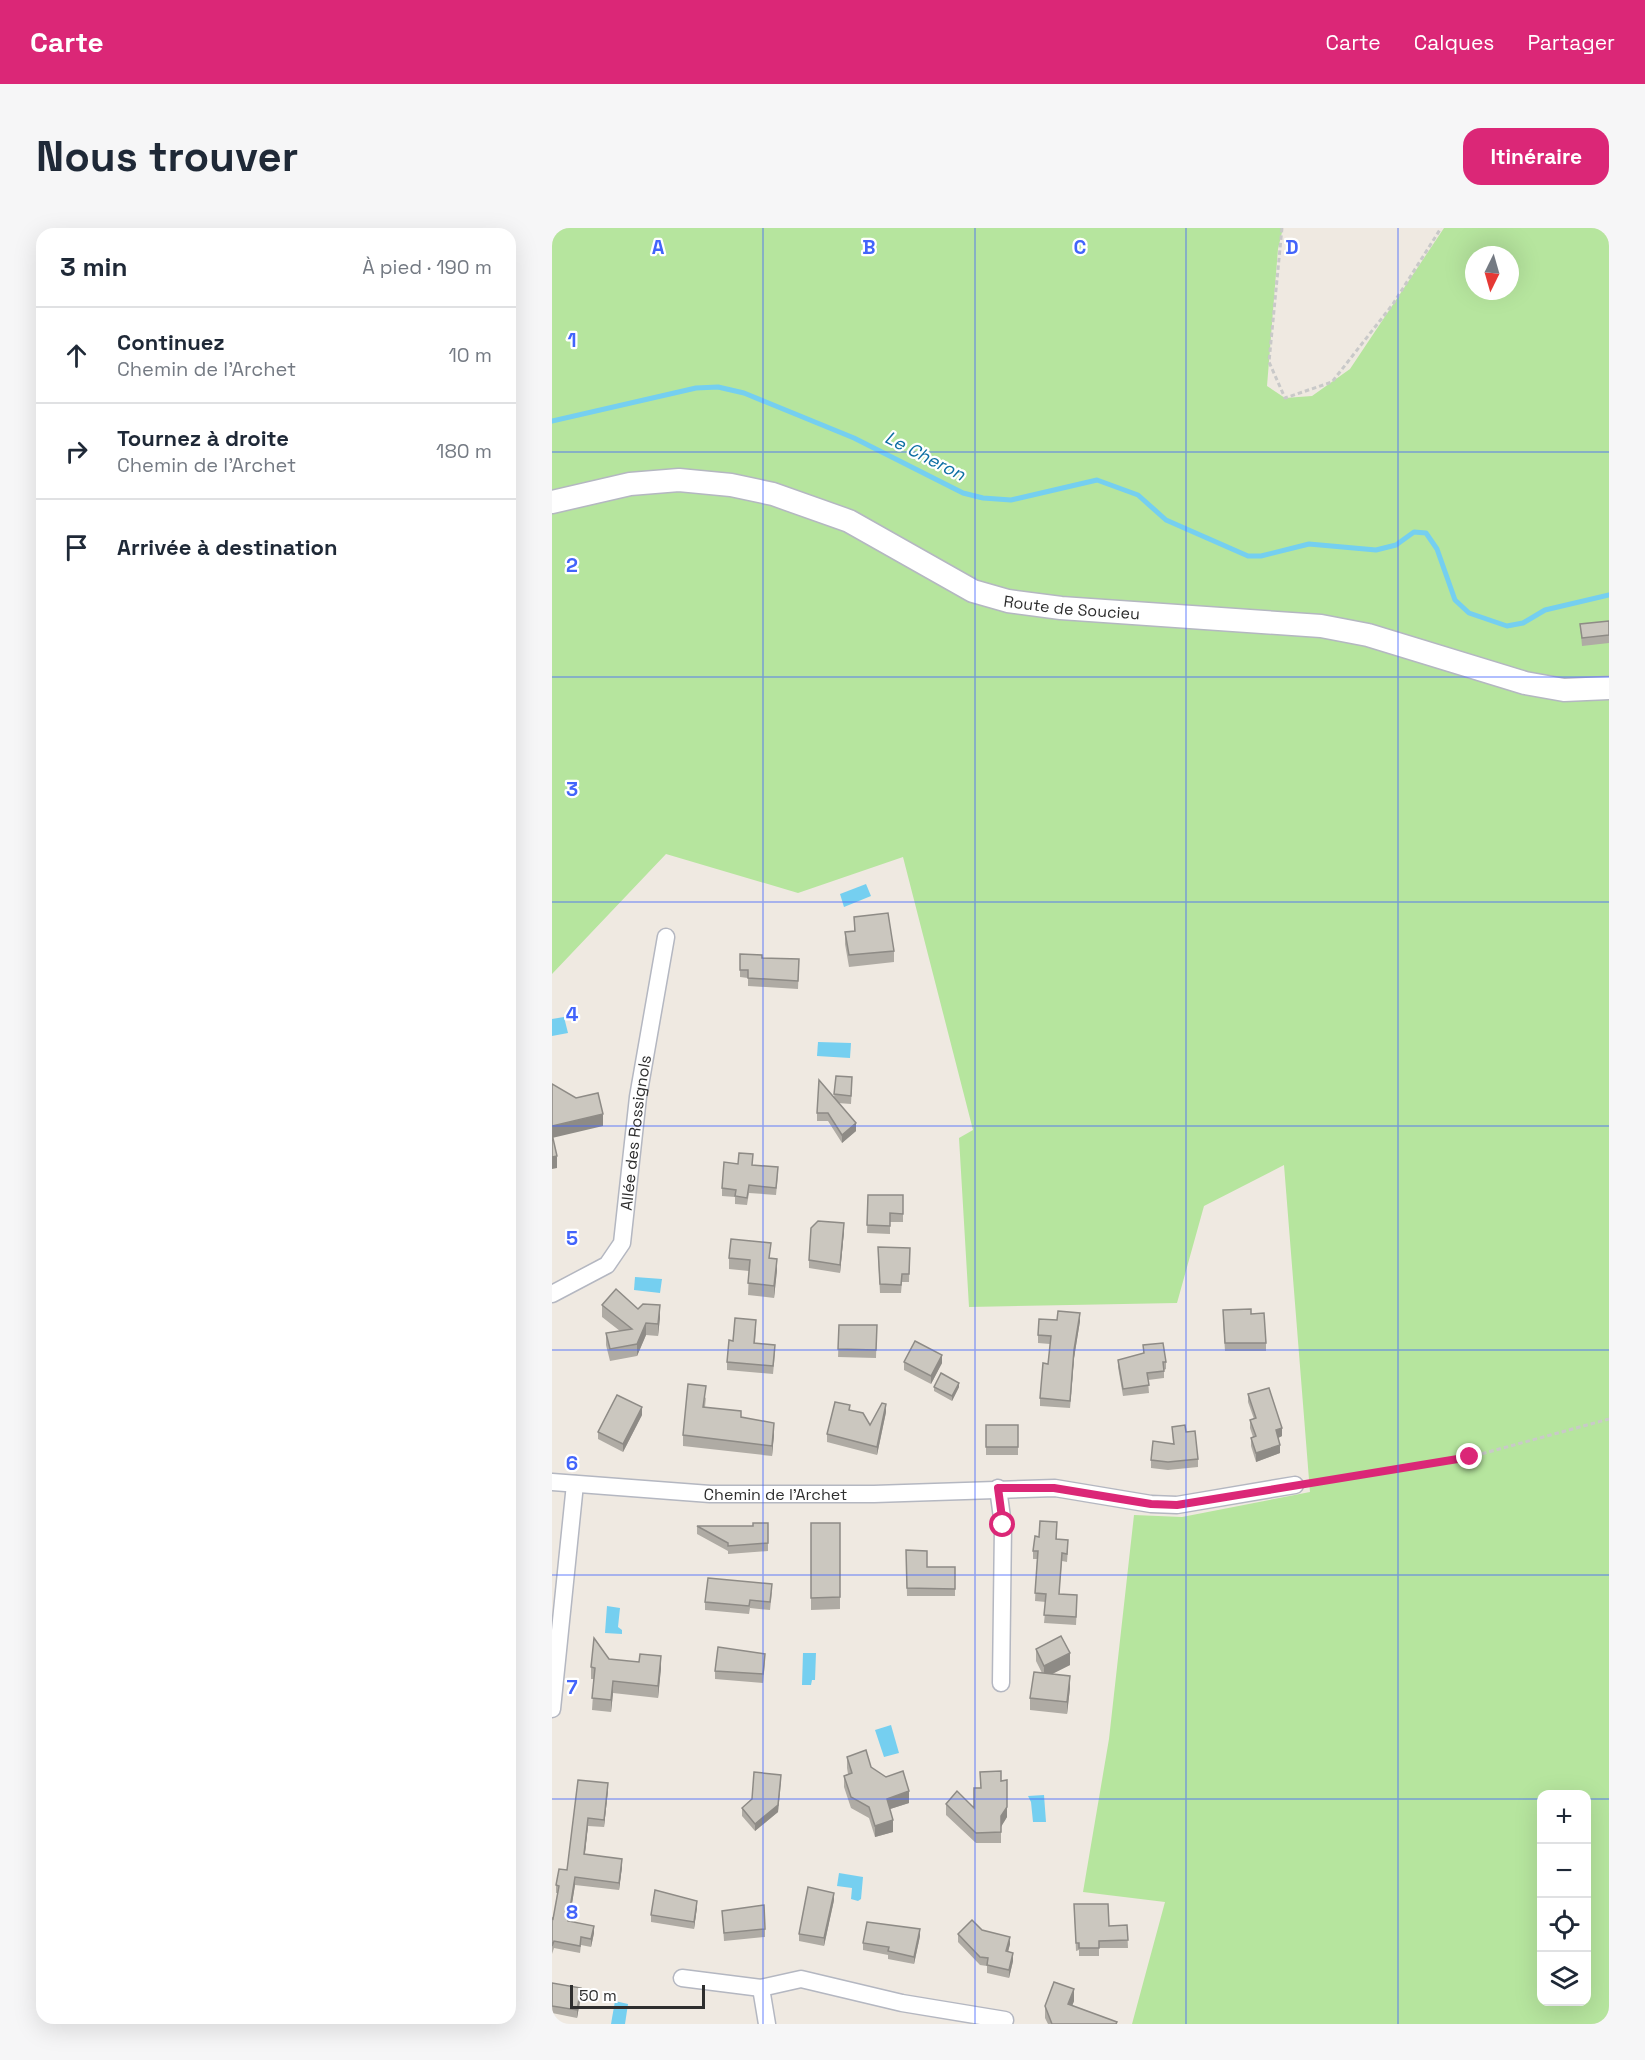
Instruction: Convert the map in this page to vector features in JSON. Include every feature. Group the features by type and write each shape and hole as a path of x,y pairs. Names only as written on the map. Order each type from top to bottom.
{"street":[{"name":"Route de Soucieu","path":"552,502 630,484 679,480 731,484 773,494 849,521 973,591 1008,601 1061,609 1321,626 1368,635 1525,683 1564,690 1609,688"},
{"name":"Allée des Rossignols","path":"552,1293 607,1265 622,1243 638,1097 666,938"},
{"name":"Chemin de l'Archet","path":"552,1482 710,1494 874,1494 998,1488 1054,1488 1151,1504 1177,1505 1295,1485"},
{"path":"552,1709 575,1484"},
{"path":"998,1488 1003,1525 1001,1683"},
{"path":"681,1978 761,1988 801,1979 902,2003 1005,2020"},
{"path":"761,1988 767,2024"}],"path":[{"path":"1282,228 1269,362 1285,398 1332,382 1394,304 1441,228"},
{"path":"1295,1485 1470,1457 1609,1419"}],"green space":[{"path":"552,228 1283,228 1278,249 1267,386 1285,398 1312,396 1350,369 1444,228 1609,228 1609,2024 1132,2024 1165,1902 1083,1892 1109,1739 1134,1515 1182,1517 1310,1492 1284,1165 1204,1206 1177,1303 969,1307 959,1138 973,1130 903,857 798,893 666,854 552,974"}],"water":[{"path":"866,884 871,896 844,907 840,894"},
{"path":"564,1017 568,1033 552,1036 552,1019"},
{"path":"818,1042 851,1043 850,1058 817,1056"},
{"path":"635,1277 662,1279 660,1293 634,1290"},
{"path":"607,1606 620,1608 618,1627 622,1630 622,1634 605,1633"},
{"path":"803,1653 816,1653 815,1680 812,1680 811,1685 802,1685"},
{"path":"891,1725 899,1753 884,1757 875,1730"},
{"path":"1044,1795 1046,1822 1033,1822 1031,1802 1028,1796"},
{"path":"839,1873 863,1877 861,1899 858,1901 851,1899 852,1888 837,1886"},
{"path":"615,2001 628,2004 625,2024 611,2024"}],"building":[{"path":"1609,621 1609,635 1582,638 1580,624"},
{"path":"888,913 894,951 849,955 845,932 855,931 854,917"},
{"path":"740,954 762,955 762,958 799,959 798,981 748,978 748,970 740,970"},
{"path":"836,1076 852,1077 851,1096 834,1094"},
{"path":"819,1080 856,1123 842,1135 828,1113 817,1113"},
{"path":"552,1084 576,1098 598,1093 603,1114 552,1126"},
{"path":"552,1134 557,1156 552,1157"},
{"path":"739,1153 753,1154 752,1165 778,1167 776,1188 749,1185 747,1198 735,1196 736,1190 722,1188 724,1162 738,1164"},
{"path":"868,1195 903,1195 903,1214 890,1213 890,1226 867,1225"},
{"path":"818,1221 844,1223 840,1265 809,1260 811,1228"},
{"path":"731,1239 771,1243 769,1258 777,1259 774,1286 748,1283 750,1260 729,1258"},
{"path":"878,1247 910,1248 909,1274 902,1274 901,1285 880,1284"},
{"path":"616,1289 638,1309 643,1304 660,1305 658,1324 646,1323 637,1344 610,1349 606,1333 632,1329 602,1305"},
{"path":"1251,1309 1251,1314 1264,1313 1266,1343 1225,1343 1223,1310"},
{"path":"1058,1311 1080,1313 1070,1401 1040,1398 1043,1363 1048,1364 1051,1336 1038,1335 1039,1319 1057,1320"},
{"path":"735,1318 756,1320 754,1343 775,1345 773,1366 727,1362 729,1340 733,1341"},
{"path":"839,1325 877,1325 876,1350 838,1349"},
{"path":"915,1341 942,1355 931,1376 904,1362"},
{"path":"1163,1343 1166,1362 1163,1362 1164,1371 1147,1373 1149,1385 1123,1389 1118,1360 1144,1353 1143,1345"},
{"path":"941,1373 959,1383 952,1396 934,1387"},
{"path":"688,1384 706,1386 703,1407 741,1411 741,1417 774,1423 772,1446 683,1435"},
{"path":"1269,1388 1282,1428 1276,1430 1280,1445 1256,1453 1251,1438 1256,1436 1250,1420 1256,1418 1248,1394"},
{"path":"617,1395 642,1407 623,1444 598,1432"},
{"path":"835,1402 850,1405 849,1410 863,1413 870,1425 882,1403 886,1404 877,1447 827,1434"},
{"path":"986,1425 1018,1425 1018,1447 986,1447"},
{"path":"1185,1425 1186,1432 1195,1431 1198,1459 1168,1462 1151,1460 1153,1441 1174,1444 1172,1427"},
{"path":"1040,1521 1057,1522 1056,1539 1068,1540 1067,1554 1062,1553 1059,1594 1077,1595 1076,1617 1044,1615 1046,1594 1035,1593 1038,1551 1033,1551 1035,1536 1039,1537"},
{"path":"753,1523 768,1523 768,1543 728,1546 728,1543 697,1526 753,1526"},
{"path":"811,1523 840,1523 840,1597 811,1598"},
{"path":"906,1550 927,1551 927,1567 955,1567 955,1589 907,1588"},
{"path":"708,1578 772,1584 770,1602 750,1600 749,1606 705,1602"},
{"path":"1061,1636 1070,1653 1044,1666 1036,1649"},
{"path":"594,1638 609,1659 639,1662 640,1654 661,1656 658,1686 613,1681 611,1700 592,1698 595,1668 591,1667"},
{"path":"718,1647 765,1654 763,1674 715,1671"},
{"path":"1034,1672 1070,1676 1067,1702 1030,1698"},
{"path":"866,1750 871,1767 886,1777 903,1771 909,1791 887,1799 893,1820 875,1826 869,1807 851,1797 844,1776 852,1773 847,1757"},
{"path":"1001,1771 1001,1781 1007,1780 1007,1807 1001,1816 1001,1832 976,1833 946,1804 957,1791 974,1808 974,1788 981,1788 980,1772"},
{"path":"754,1772 781,1775 778,1805 755,1824 742,1808 752,1799"},
{"path":"578,1780 608,1783 604,1820 588,1818 584,1854 622,1859 619,1883 575,1877 568,1921 594,1926 591,1939 581,1937 580,1946 554,1941 552,1946 552,1918 559,1886 556,1885 559,1869 567,1870"},
{"path":"808,1887 834,1893 824,1938 799,1934"},
{"path":"655,1890 697,1901 694,1922 651,1915"},
{"path":"1074,1904 1108,1904 1109,1926 1127,1925 1128,1940 1099,1941 1099,1948 1079,1948 1079,1943 1076,1943"},
{"path":"764,1905 765,1929 724,1933 722,1911"},
{"path":"972,1920 982,1930 1010,1937 1006,1951 1013,1953 1009,1970 987,1965 988,1958 980,1957 958,1934"},
{"path":"867,1922 920,1929 914,1957 888,1951 889,1947 863,1943"},
{"path":"1054,1982 1074,1989 1068,2004 1117,2022 1116,2024 1052,2024 1045,2006"},
{"path":"552,1983 581,1988 577,2010 552,2006"}],"waterway":[{"name":"Le Cheron","path":"552,421 696,388 718,387 744,393 854,438 963,493 983,498 1011,500 1097,480 1138,495 1166,520 1248,556 1261,556 1309,544 1376,550 1396,545 1414,532 1426,533 1437,549 1455,600 1469,613 1507,626 1523,623 1545,610 1609,595"}],"route":[{"path":"1003,1525 998,1488 1054,1488 1151,1504 1177,1505 1208,1501 1249,1491 1470,1457"}]}
